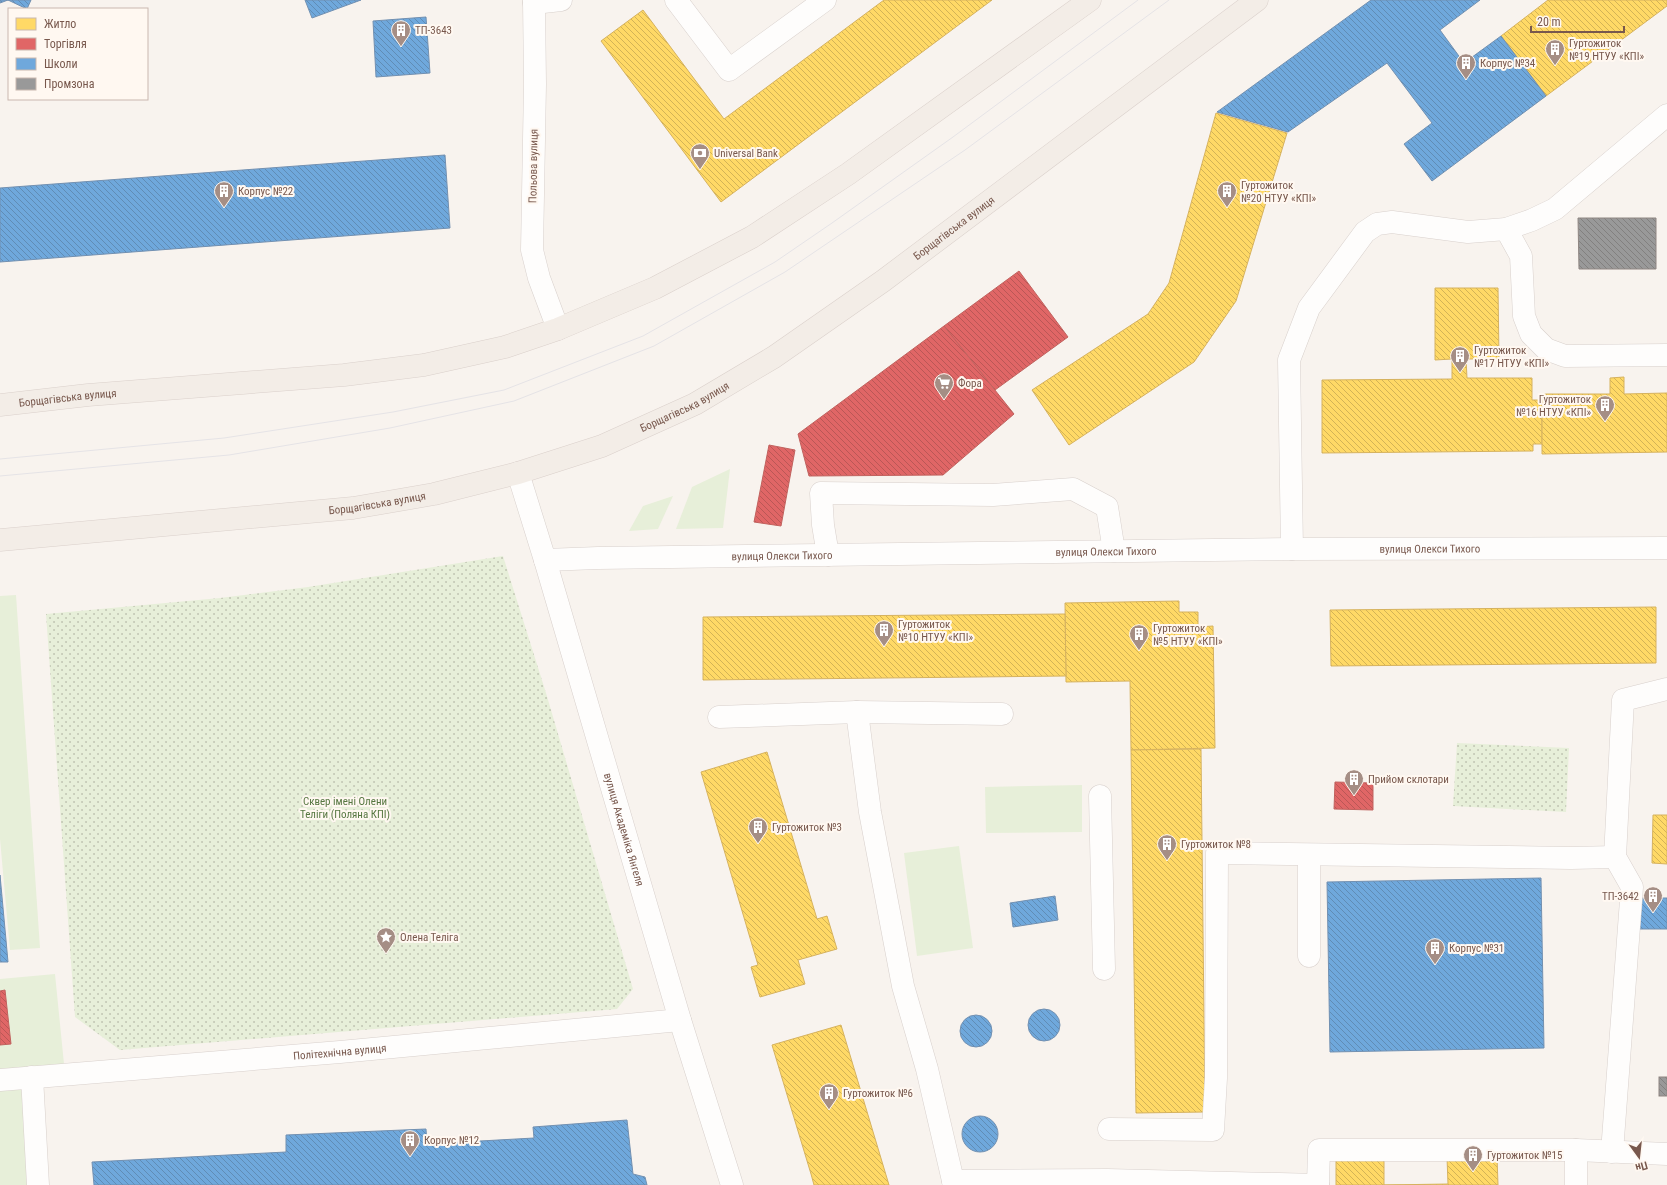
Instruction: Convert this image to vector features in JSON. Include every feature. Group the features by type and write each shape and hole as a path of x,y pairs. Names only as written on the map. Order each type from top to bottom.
{"main road":[{"name":"Борщагівська вулиця","path":"0,405 88,395 344,375 417,366 504,346 558,328 655,288 752,237 848,174 1090,0"},
{"name":"Борщагівська вулиця","path":"0,540 353,508 434,494 518,473 602,446 695,404 774,357 883,281 1257,0"}],"street":[{"path":"534,2 561,0"},
{"path":"676,0 729,70 825,0"},
{"name":"Польова вулиця","path":"534,2 535,84 532,250 539,278 558,328"},
{"path":"1292,549 1290,360 1309,308 1365,232 1378,224 1392,222 1468,232 1506,229 1532,220 1555,208 1667,115"},
{"path":"1506,229 1521,256 1524,316 1531,334 1546,349 1565,356 1667,355"},
{"name":"вулиця Академіка Янгеля","path":"518,473 680,1020 732,1185"},
{"path":"828,555 823,525 821,493 992,495 1073,489 1107,507 1114,551"},
{"name":"вулиця Олекси Тихого","path":"545,560 598,558 1292,549 1667,548"},
{"path":"1612,1152 1632,887 1616,857 1623,700 1667,689"},
{"path":"720,717 857,712 1002,714"},
{"path":"857,712 870,812 904,986 927,1069 953,1183 1107,1180 1318,1184 1319,1150 1576,1150 1667,1154"},
{"path":"1100,796 1104,969"},
{"path":"1109,1129 1213,1130 1216,1078 1218,853 1616,857"},
{"path":"1309,854 1309,956"},
{"name":"Політехнічна вулиця","path":"0,1080 340,1052 680,1020"},
{"path":"32,1077 38,1185"},
{"path":"1576,1150 1576,1185"}],"green space":[{"path":"730,469 723,528 676,529 692,487"},
{"path":"673,496 658,529 629,531 643,506"},
{"name":"Сквер імені Олени Теліги (Поляна КПІ)","path":"503,556 546,693 633,989 617,1009 120,1050 75,1017 46,614 220,598 308,587"},
{"path":"16,595 40,948 10,950 0,839 0,596"},
{"path":"1457,743 1569,748 1566,812 1453,806"},
{"path":"1082,785 1082,832 986,833 985,787"},
{"path":"959,846 973,948 917,956 904,853"},
{"path":"55,974 65,1074 32,1077 38,1185 0,1185 0,979"}],"building: Житло":[{"path":"884,0 992,0 721,202 601,41 643,10 724,119"},
{"name":"Гуртожиток №19 НТУУ «КПІ»","path":"1548,0 1667,0 1667,6 1546,96 1501,36"},
{"name":"Гуртожиток №20 НТУУ «КПІ»","path":"1216,113 1287,133 1236,301 1194,362 1069,445 1032,390 1148,314 1169,283"},
{"name":"Гуртожиток №17 НТУУ «КПІ»","path":"1435,288 1498,288 1499,359 1466,359 1467,378 1532,378 1532,400 1542,400 1542,444 1533,444 1533,451 1322,453 1322,380 1452,379 1452,359 1435,360"},
{"name":"Гуртожиток №16 НТУУ «КПІ»","path":"1624,377 1624,394 1667,393 1667,452 1542,454 1542,394 1610,394 1610,378"},
{"name":"Гуртожиток №5 НТУУ «КПІ»","path":"1179,601 1179,612 1198,612 1198,627 1213,626 1215,748 1131,750 1130,681 1066,682 1065,603"},
{"path":"1656,607 1656,663 1331,666 1330,610"},
{"name":"Гуртожиток №10 НТУУ «КПІ»","path":"1065,614 1066,676 703,680 703,617"},
{"name":"Гуртожиток №8","path":"1201,749 1205,1112 1136,1113 1131,750"},
{"name":"Гуртожиток №3","path":"767,752 817,919 827,916 837,949 798,960 805,984 760,997 751,967 758,965 701,772"},
{"path":"1653,815 1667,815 1667,864 1652,863"},
{"name":"Гуртожиток №6","path":"841,1025 889,1185 814,1185 772,1045"},
{"path":"1497,1156 1498,1185 1384,1185 1448,1184 1447,1157"},
{"path":"1384,1158 1384,1185 1336,1185 1336,1159"}],"building: Торгівля":[{"path":"1019,271 1068,337 995,390 944,326"},
{"path":"944,326 1014,414 943,475 809,476 798,434"},
{"path":"769,445 795,450 781,526 754,522"},
{"name":"Прийом склотари","path":"1335,782 1373,783 1373,810 1334,809"},
{"path":"5,990 11,1044 0,1045 0,991"}],"building: Школи":[{"path":"0,0 8,0 0,3"},
{"path":"8,0 31,0 27,8"},
{"path":"305,0 361,0 312,18"},
{"name":"Корпус №34","path":"1371,0 1480,0 1440,30 1464,63 1501,36 1546,96 1432,181 1404,144 1432,123 1387,63 1288,132 1217,112"},
{"name":"ТП-3643","path":"426,17 430,73 376,77 373,21"},
{"name":"Корпус №22","path":"445,155 450,228 0,262 0,188"},
{"path":"0,875 8,962 0,962"},
{"name":"Корпус №31","path":"1541,878 1544,1048 1330,1052 1327,882"},
{"path":"1055,896 1058,920 1013,927 1010,903"},
{"name":"ТП-3642","path":"1640,898 1667,898 1667,929 1639,929"},
{"path":"1044,1009 1050,1010 1057,1016 1060,1025 1059,1031 1053,1038 1044,1041 1038,1040 1031,1034 1028,1025 1029,1019 1035,1012"},
{"path":"973,1015 979,1015 989,1022 992,1031 991,1037 985,1044 979,1047 973,1047 963,1040 960,1034 960,1028 967,1018"},
{"path":"980,1116 993,1121 998,1134 993,1147 980,1152 967,1147 962,1134 967,1121"},
{"name":"Корпус №12","path":"627,1120 633,1174 645,1177 647,1185 94,1185 92,1162 286,1152 286,1135 426,1129 427,1144 534,1138 533,1127"}],"building: Промзона":[{"path":"1578,218 1656,218 1656,269 1579,269"},
{"path":"1659,1077 1667,1077 1667,1096 1659,1096"}],"tram line":[{"path":"0,459 224,438 393,412 504,390 643,336 775,262 953,137 1138,0"},
{"path":"0,476 229,455 390,428 514,401 654,346 785,272 965,150 1169,0"}],"place":[{"name":"ТП-3643","path":"401,47"},
{"name":"Гуртожиток №19 НТУУ «КПІ»","path":"1555,66"},
{"name":"Корпус №34","path":"1466,80"},
{"name":"Universal Bank","path":"700,170"},
{"name":"Корпус №22","path":"224,208"},
{"name":"Гуртожиток №20 НТУУ «КПІ»","path":"1227,208"},
{"name":"Гуртожиток №17 НТУУ «КПІ»","path":"1460,373"},
{"name":"Фора","path":"944,400"},
{"name":"Гуртожиток №16 НТУУ «КПІ»","path":"1605,422"},
{"name":"Гуртожиток №10 НТУУ «КПІ»","path":"884,647"},
{"name":"Гуртожиток №5 НТУУ «КПІ»","path":"1139,651"},
{"name":"Прийом склотари","path":"1354,796"},
{"name":"Гуртожиток №3","path":"758,844"},
{"name":"Гуртожиток №8","path":"1167,861"},
{"name":"ТП-3642","path":"1653,913"},
{"name":"Олена Теліга","path":"386,954"},
{"name":"Корпус №31","path":"1435,965"},
{"name":"Гуртожиток №6","path":"829,1110"},
{"name":"Корпус №12","path":"410,1157"},
{"name":"Гуртожиток №15","path":"1473,1172"}]}
